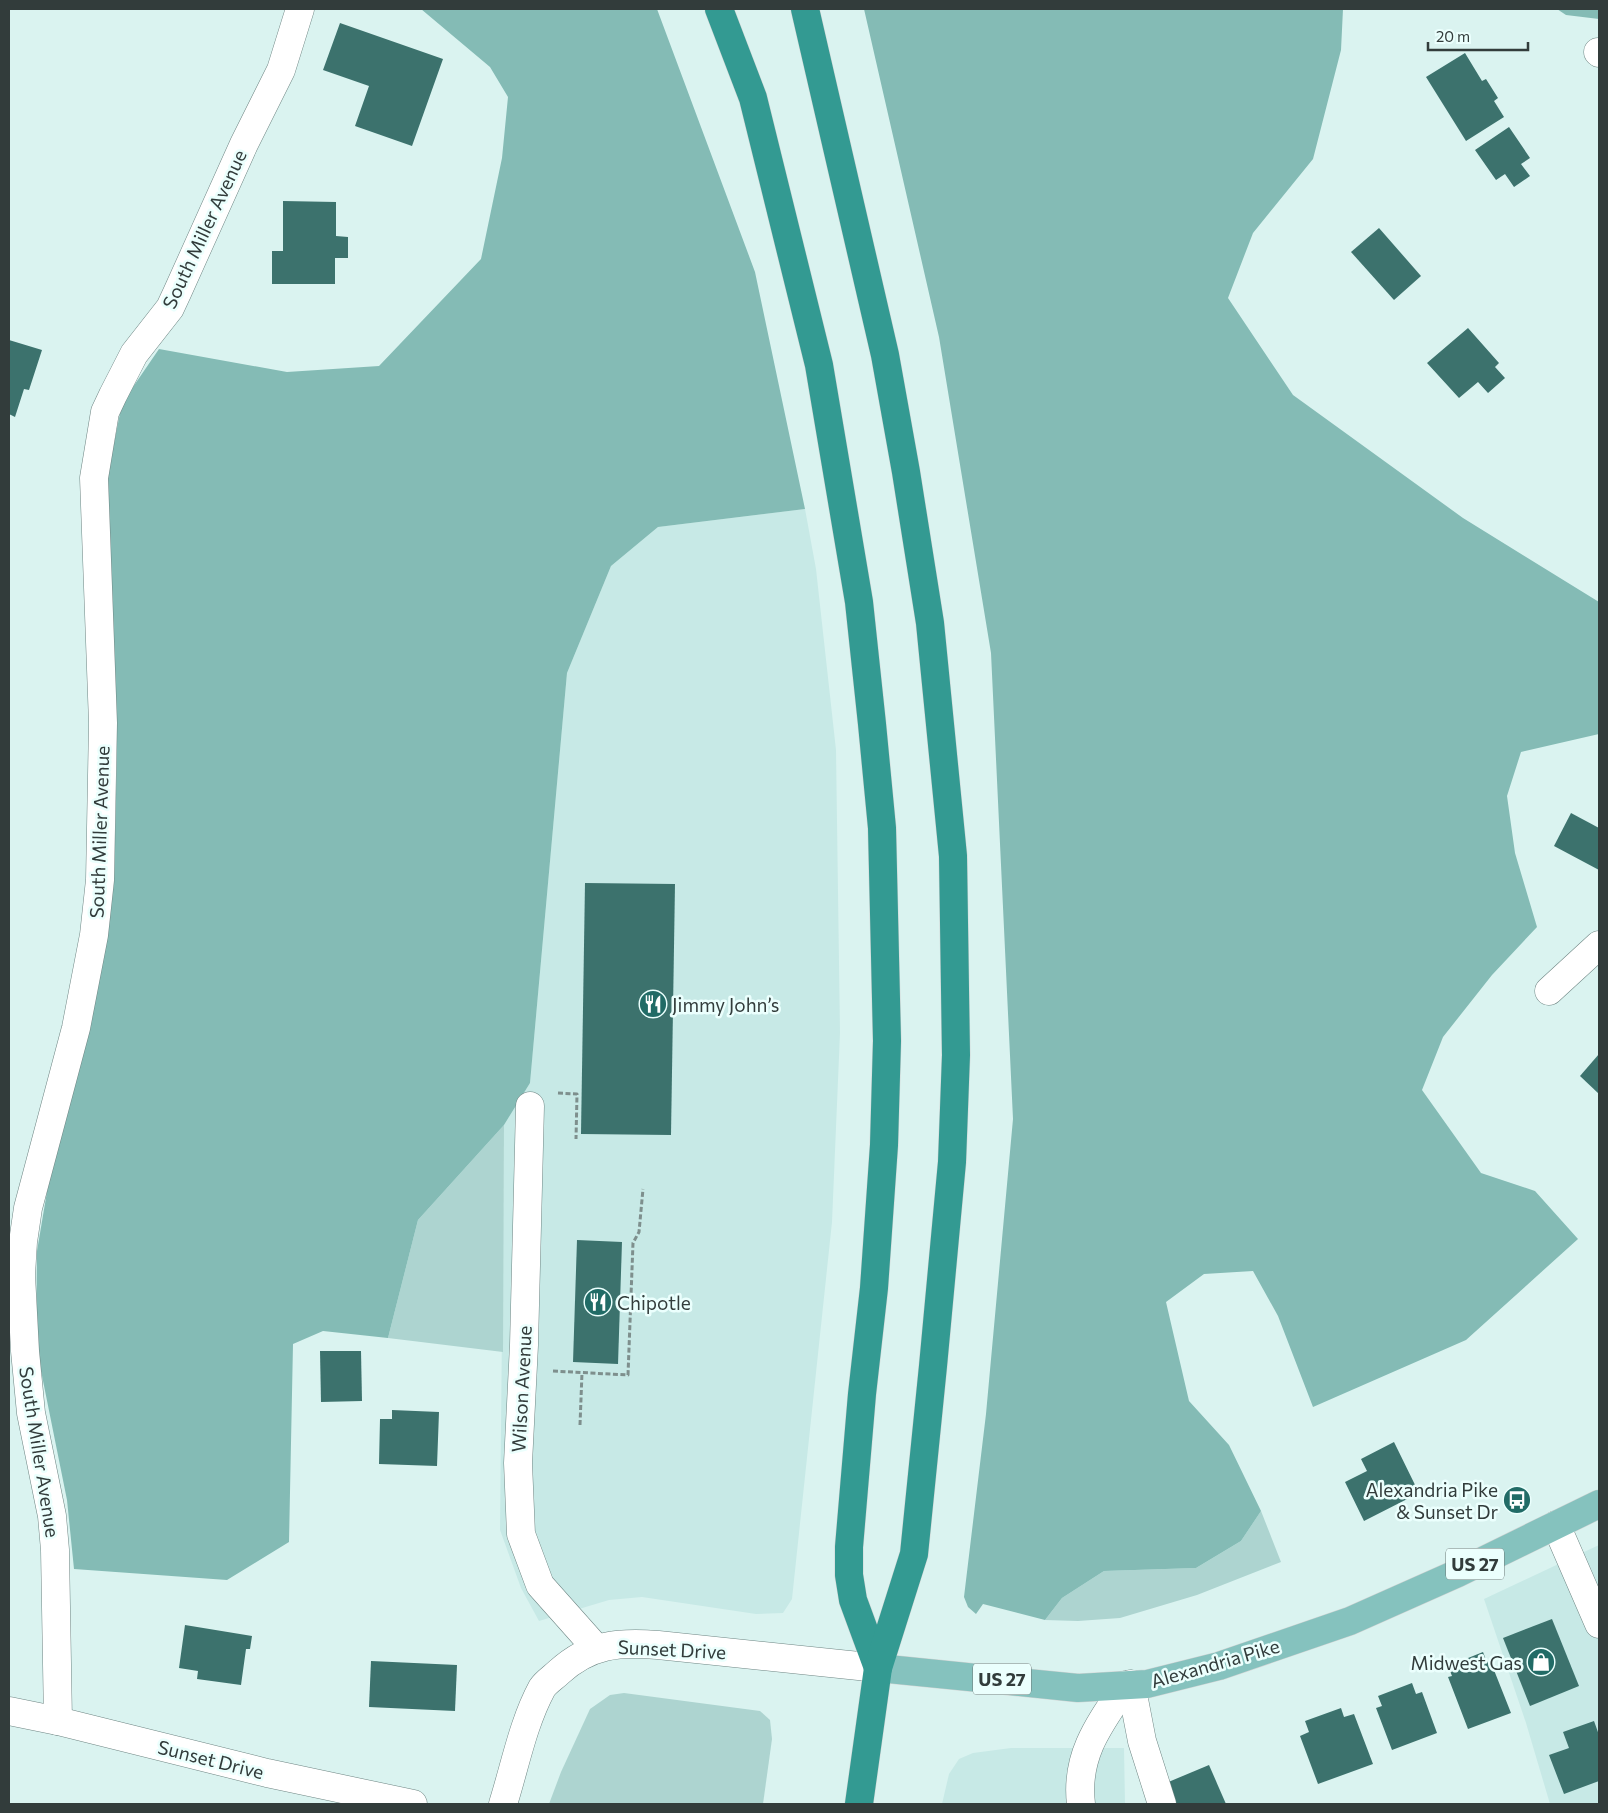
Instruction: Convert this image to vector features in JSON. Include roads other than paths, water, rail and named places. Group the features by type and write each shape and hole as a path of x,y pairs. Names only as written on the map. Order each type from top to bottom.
{"highway":[{"path":"719,9 753,98 819,365 859,602 882,828 886,1041 884,1145 874,1288 862,1394 849,1547 849,1575 853,1600 878,1668"},
{"path":"806,9 886,354 930,623 953,856 956,1055 950,1192 914,1554 878,1668 859,1804"}],"main road":[{"name":"Alexandria Pike","path":"878,1668 1078,1688 1147,1684 1219,1666 1350,1621 1599,1504"}],"street":[{"name":"South Miller Avenue","path":"58,1721 55,1550 52,1516 31,1413 25,1351 21,1275 28,1208 76,1028 94,934 100,880 103,723 94,478 105,412 134,354 170,308 244,144 281,70 300,9"},
{"path":"1549,992 1599,944"},
{"name":"Wilson Avenue","path":"530,1106 524,1345 518,1463 521,1534 540,1586 596,1648"},
{"path":"1556,1525 1599,1624"},
{"name":"Sunset Drive","path":"503,1804 543,1686 569,1663 596,1648 625,1643 658,1645 878,1668"},
{"path":"1081,1804 1079,1788 1092,1734 1129,1685"},
{"path":"1129,1685 1142,1741 1162,1804"},
{"name":"Sunset Drive","path":"9,1711 58,1721 267,1773 413,1804"}],"place":[{"name":"Jimmy John’s","path":"653,1004"},
{"name":"Chipotle","path":"598,1302"},
{"name":"Alexandria Pike & Sunset Dr","path":"1517,1500"},
{"name":"Midwest Gas","path":"1541,1662"}]}
